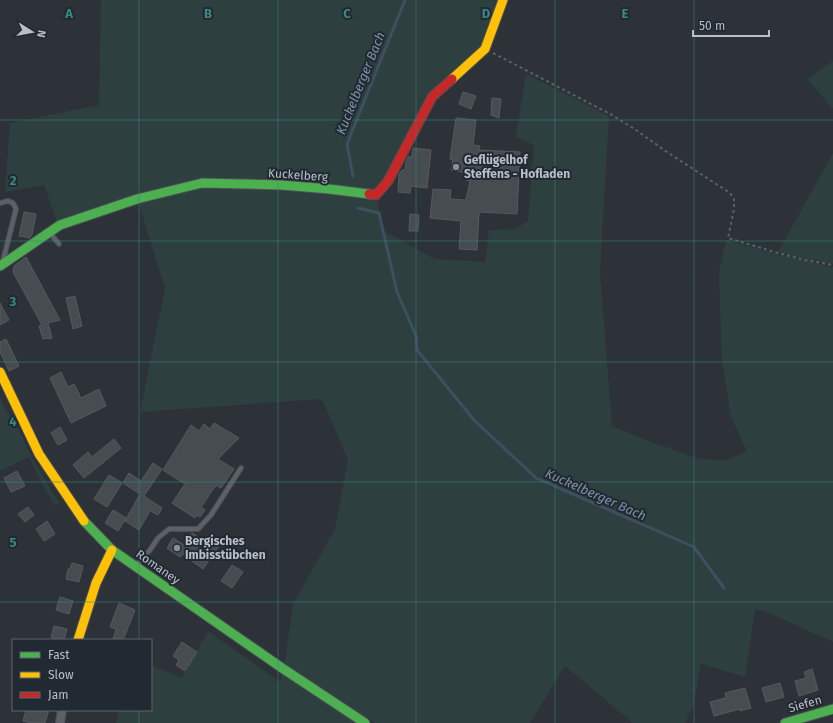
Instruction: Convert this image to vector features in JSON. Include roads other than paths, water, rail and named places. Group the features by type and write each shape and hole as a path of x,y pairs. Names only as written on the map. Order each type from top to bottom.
{"street":[{"name":"Kuckelberg","path":"1,266 60,225 137,199 202,183 281,185 376,195 388,181 432,97 485,49 503,0"},
{"name":"Romaney","path":"0,372 39,454 82,518 112,550 282,668 365,723"},
{"path":"78,639 96,583 112,550"},
{"name":"Siefen","path":"785,723 833,709"},
{"path":"60,723 62,711"}],"lane":[{"path":"0,203 8,201 13,203 16,209 1,266"},
{"path":"49,232 59,244"},
{"path":"136,566 158,538 169,529 198,529 211,515 241,468"}],"waterway":[{"name":"Kuckelberger Bach","path":"353,176 347,144 405,0"},
{"name":"Kuckelberger Bach","path":"358,208 379,213 397,292 416,336 417,350 474,420 536,478 694,547 724,588"}],"place":[{"name":"Geflügelhof Steffens - Hofladen","path":"456,167"},
{"name":"Bergisches Imbisstübchen","path":"177,548"}]}
